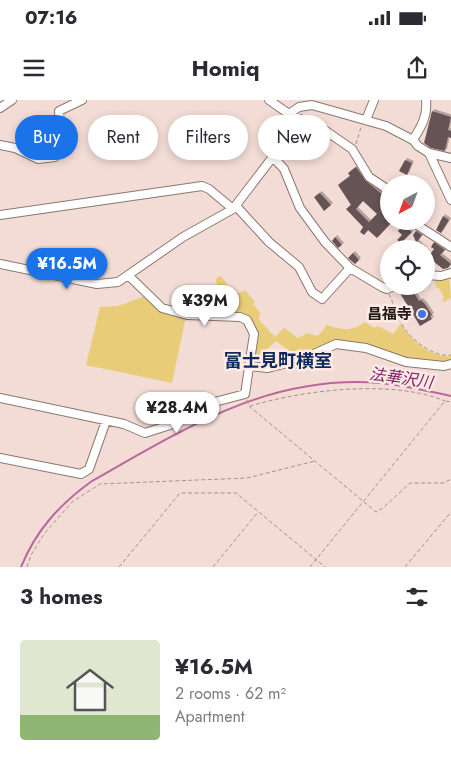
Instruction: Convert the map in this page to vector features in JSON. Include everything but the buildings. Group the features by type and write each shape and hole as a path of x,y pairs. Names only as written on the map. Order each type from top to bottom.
{"street":[{"path":"0,108 12,100"},
{"path":"0,145 15,148 38,159 55,157 61,142 59,111 82,100"},
{"path":"269,100 288,114 323,129 352,149 369,177 380,184"},
{"path":"365,120 374,100"},
{"path":"413,140 424,124 427,108 426,100"},
{"path":"288,114 299,106 312,105 386,126 413,140 418,146 429,153 451,158"},
{"path":"429,153 451,200"},
{"path":"0,264 97,284 118,282 183,236 234,207 271,160"},
{"path":"275,160 284,169 300,208 325,242 350,268 380,283"},
{"path":"0,215 202,186 234,207 269,242 299,267 312,292 322,299 350,268"},
{"path":"425,230 451,246"},
{"path":"435,275 441,276 451,272"},
{"path":"0,398 124,424 145,434 170,425 207,404 245,394 254,334 247,320 240,317 187,315 162,308 128,274"},
{"path":"248,366 268,368 303,359 336,344 366,348 406,362 444,366 451,364"},
{"path":"0,458 81,474 89,469 106,421"}],"path":[{"path":"352,149 357,144 365,120"},
{"path":"392,295 404,328 412,337 431,350 444,356 451,355"},
{"path":"249,406 284,397 358,389 401,391 451,402"},
{"path":"245,394 249,406 364,501 371,509 379,511 410,483 444,483 451,479"},
{"path":"310,567 446,401"},
{"path":"27,567 31,555 44,534 72,502 100,484 247,478 315,460"},
{"path":"119,567 180,492 236,494 325,567"},
{"path":"213,567 259,512"},
{"path":"405,567 451,512"}],"shaded area":[{"path":"218,276 222,277 234,295 245,290 255,302 253,304 260,313 259,320 275,337 284,328 298,338 308,333 318,336 327,325 351,329 365,322 374,328 378,326 393,334 401,324 410,336 423,347 437,355 451,356 451,363 407,360 336,342 293,359 288,350 276,341 262,354 256,356 252,353 256,334 227,303 216,280"},
{"path":"449,277 451,298 444,302 442,300 444,297 439,288 437,289 435,279"},
{"path":"145,296 186,316 172,383 86,365 100,307 118,306"}],"waterway":[{"name":"法華沢川","path":"21,567 34,541 50,519 80,490 92,481 160,442 229,409 264,396 301,387 340,382 389,384 451,396"}],"place":[{"name":"昌福寺","path":"422,314"}],"district":[{"name":"富士見町横室","path":"278,361"}]}
